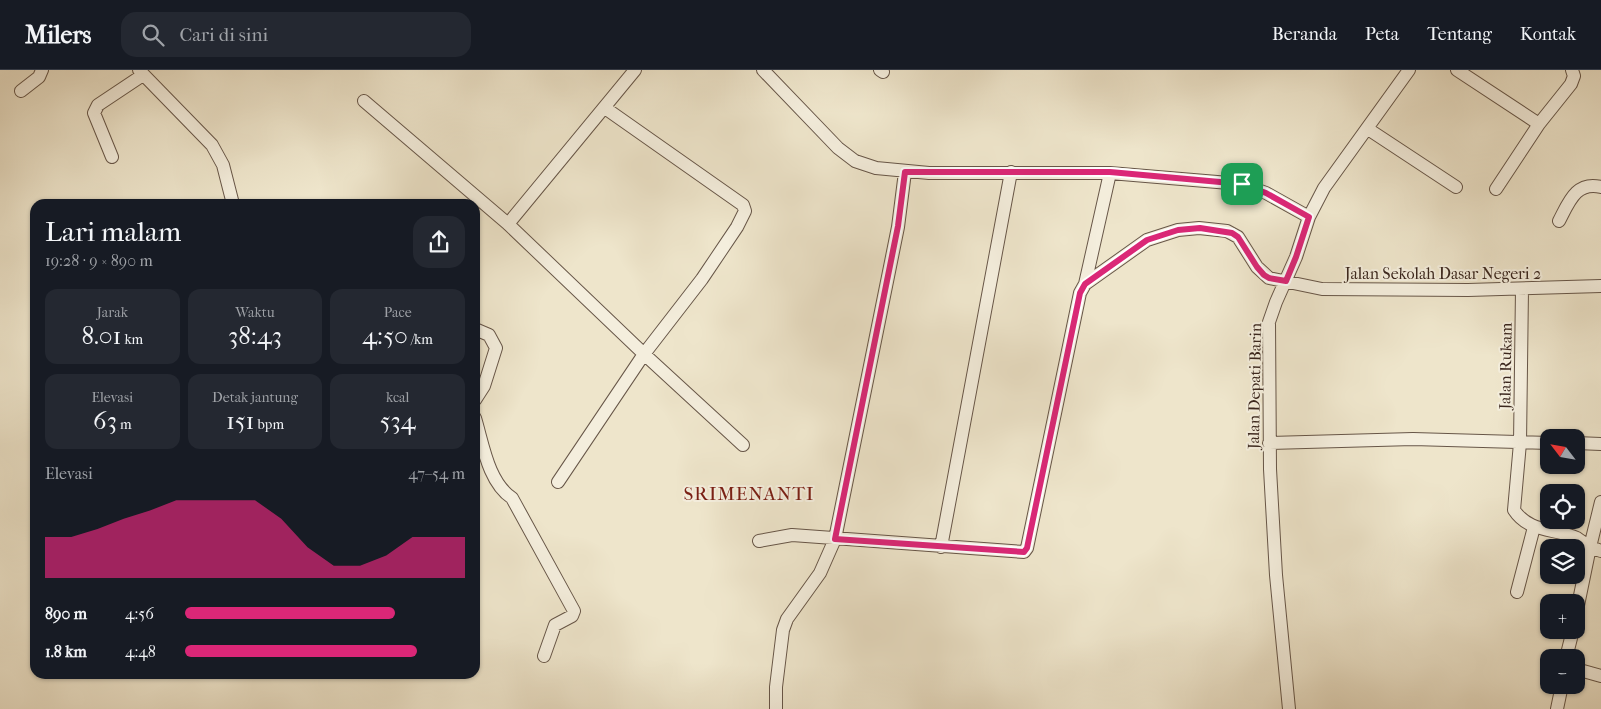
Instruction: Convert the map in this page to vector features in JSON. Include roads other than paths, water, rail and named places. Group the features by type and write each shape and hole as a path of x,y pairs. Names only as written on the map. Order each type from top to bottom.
{"street":[{"path":"21,91 39,78 42,70"},
{"path":"508,224 635,70"},
{"path":"763,70 838,148 855,160 876,168 905,172 1110,172 1242,184 1266,193 1309,217"},
{"name":"Jalan Depati Barin","path":"1289,709 1276,575 1269,443 1270,322 1296,257 1309,217 1324,188 1409,70"},
{"path":"1457,70 1539,124"},
{"path":"1496,189 1539,124 1571,84 1574,76 1572,70"},
{"path":"112,157 94,117 95,108 141,72 212,145 224,165 232,199"},
{"path":"364,101 479,199"},
{"path":"558,482 644,354 702,278 737,227 745,211 743,205 605,108"},
{"path":"1368,129 1456,187"},
{"path":"776,709 776,687 787,619 820,572 835,539 898,226 905,172"},
{"path":"941,547 1011,172"},
{"path":"759,541 792,535 941,547 1022,552 1026,550 1080,293 1085,284 1110,172"},
{"path":"1559,221 1575,193 1584,186 1601,187"},
{"path":"480,200 508,224 644,354 743,445"},
{"name":"Jalan Sekolah Dasar Negeri 2","path":"1085,284 1147,240 1178,230 1200,228 1232,233 1238,237 1257,267 1269,278 1322,289 1522,289 1601,286"},
{"name":"Jalan Rukam","path":"1522,289 1520,442 1514,510 1524,522 1534,526"},
{"path":"480,330 489,335 496,348 484,386 480,392"},
{"path":"480,435 490,468 500,488 518,506 574,611 572,616 555,625 544,656"},
{"path":"1269,443 1413,439 1540,443"},
{"path":"1585,443 1601,444"},
{"path":"1582,594 1596,549 1601,502"},
{"path":"1517,592 1534,526 1577,538 1596,549"},
{"path":"1585,672 1601,676"},
{"path":"1558,709 1560,694"}],"district":[{"name":"SRIMENANTI","path":"749,493"}]}
